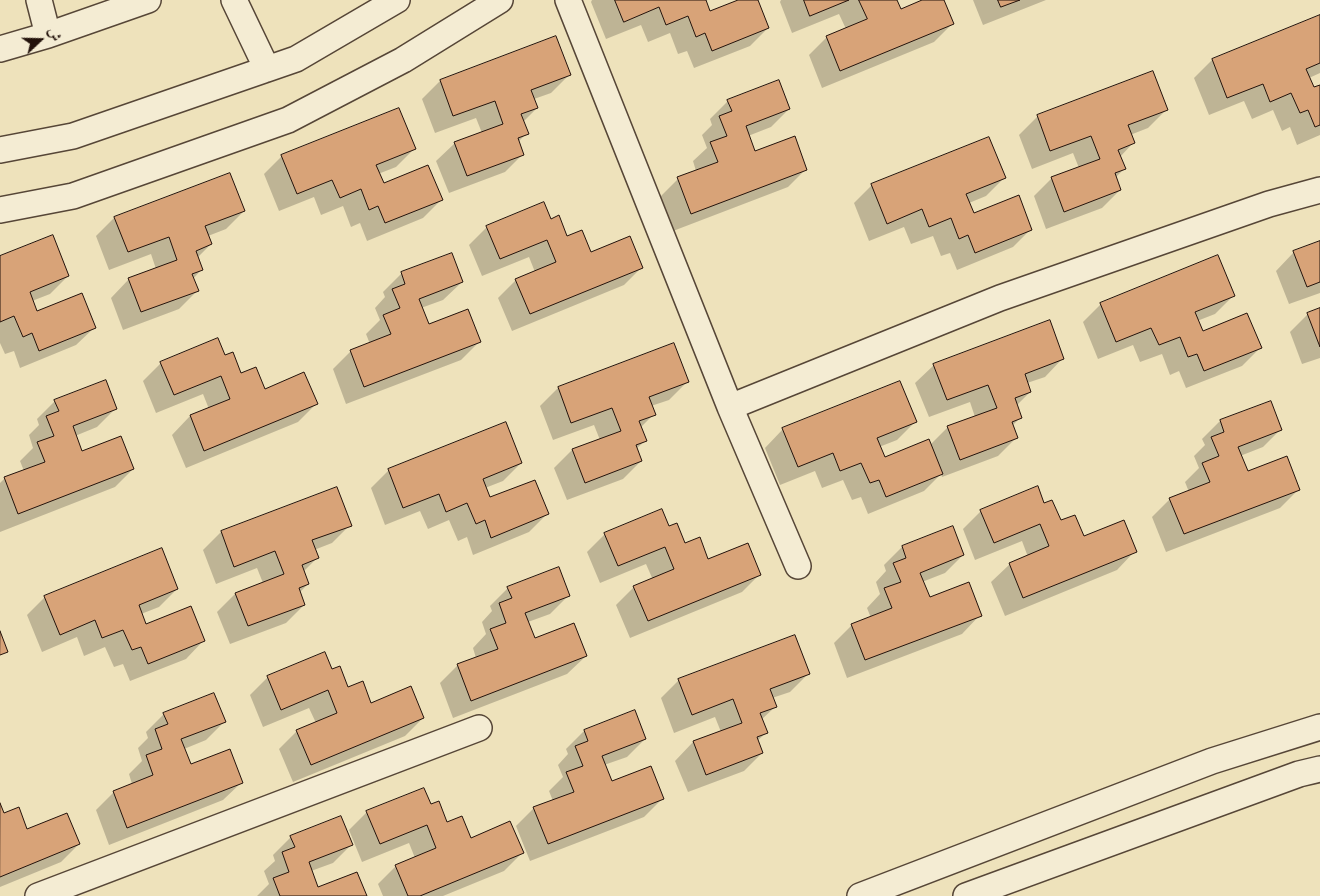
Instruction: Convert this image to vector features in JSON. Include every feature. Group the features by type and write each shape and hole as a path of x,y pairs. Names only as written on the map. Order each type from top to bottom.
{"street":[{"path":"39,0 48,35"},
{"path":"0,49 48,35 148,0"},
{"path":"234,0 267,70"},
{"path":"0,150 73,136 267,70 296,59 397,0"},
{"path":"0,210 73,196 288,120 402,60 500,0"},
{"path":"568,0 730,407 798,566"},
{"path":"730,407 1000,298 1269,204 1320,190"},
{"path":"860,896 1212,761 1320,726"},
{"path":"38,896 479,728"},
{"path":"966,896 1299,774 1320,769"}],"building":[{"path":"615,0 706,0 710,11 738,0 758,0 769,28 712,51 705,33 696,37 688,16 666,25 659,7 624,22"},
{"path":"804,0 849,0 810,16"},
{"path":"859,0 897,0 901,9 922,0 944,0 954,24 840,71 826,36 867,19"},
{"path":"998,0 1020,0 1001,7"},
{"path":"1320,15 1320,63 1306,69 1314,87 1320,85 1320,125 1315,127 1308,110 1300,113 1291,93 1270,102 1263,84 1227,98 1212,59"},
{"path":"556,36 571,75 531,90 538,108 521,114 529,134 518,138 524,155 467,176 454,142 503,124 495,101 453,116 440,80"},
{"path":"1153,71 1168,110 1128,125 1135,143 1118,150 1126,169 1115,173 1121,190 1064,212 1051,177 1100,159 1091,136 1050,151 1037,115"},
{"path":"779,80 790,109 746,126 755,151 795,136 807,170 691,214 677,177 718,162 710,142 727,136 719,116 732,111 727,100"},
{"path":"399,108 416,149 376,165 384,183 428,165 443,200 385,223 378,206 369,210 361,189 340,198 332,180 297,194 281,155"},
{"path":"989,137 1006,178 966,194 974,213 1019,195 1032,230 975,253 968,235 959,239 951,218 929,227 922,209 887,224 871,184"},
{"path":"230,173 245,211 205,226 212,244 196,251 203,270 192,274 199,291 141,312 128,278 177,260 169,237 128,252 114,217"},
{"path":"544,202 551,219 559,215 567,236 582,230 591,252 630,236 643,268 530,314 515,279 556,262 547,240 500,259 486,226"},
{"path":"53,235 69,276 30,292 37,311 82,293 96,328 39,351 32,333 23,337 14,316 0,322 0,256"},
{"path":"1320,241 1320,282 1307,287 1293,251"},
{"path":"452,253 463,282 419,299 429,324 468,309 481,342 364,387 350,350 391,334 383,315 400,308 392,289 405,284 401,272"},
{"path":"1218,255 1235,296 1195,312 1203,331 1247,313 1262,348 1204,371 1197,354 1188,357 1180,337 1159,345 1151,328 1116,342 1100,303"},
{"path":"1320,308 1320,347 1307,313"},
{"path":"1050,320 1064,359 1025,374 1031,392 1015,398 1022,418 1012,422 1018,438 960,460 947,426 997,408 988,385 947,400 933,364"},
{"path":"218,338 225,355 233,352 241,373 256,367 265,389 304,372 318,404 204,451 190,415 230,399 221,376 174,395 160,362"},
{"path":"674,343 689,382 649,397 656,415 639,421 647,441 636,445 642,461 585,483 572,449 621,431 612,408 571,423 558,387"},
{"path":"106,380 117,409 73,426 82,451 121,436 134,469 18,514 4,477 45,462 37,442 54,436 46,416 59,411 54,400"},
{"path":"900,381 917,422 877,438 885,457 929,439 943,474 886,497 879,480 870,483 861,463 840,471 833,453 798,467 782,428"},
{"path":"1271,401 1282,430 1238,447 1248,471 1287,456 1300,490 1184,534 1169,498 1210,482 1202,463 1219,456 1211,437 1224,432 1220,420"},
{"path":"506,422 522,463 483,479 490,497 535,480 549,514 491,538 485,520 476,524 467,503 446,512 439,494 403,508 388,469"},
{"path":"1038,486 1044,503 1052,500 1061,520 1075,515 1084,536 1124,520 1137,552 1023,598 1009,563 1049,546 1040,524 994,543 980,510"},
{"path":"337,487 352,526 312,540 319,558 302,565 309,584 299,588 305,605 248,626 235,593 284,574 275,551 234,567 221,531"},
{"path":"662,509 669,526 677,523 685,543 700,537 708,559 748,543 761,575 648,621 633,586 674,569 665,547 618,566 604,533"},
{"path":"953,526 964,555 920,573 930,597 969,582 982,616 865,660 851,624 892,608 884,588 901,582 893,563 906,558 902,546"},
{"path":"162,548 178,589 139,605 146,624 191,606 205,641 148,664 141,647 132,650 123,630 102,638 95,620 60,635 44,596"},
{"path":"559,567 570,596 525,613 535,638 574,623 587,656 471,701 457,664 498,649 490,629 506,623 499,603 512,598 507,587"},
{"path":"0,631 8,652 0,655"},
{"path":"795,635 810,674 770,689 777,707 760,713 768,733 757,737 763,753 706,775 693,741 742,723 733,699 692,715 678,679"},
{"path":"325,652 332,669 340,666 348,687 363,681 371,703 411,686 424,718 311,765 296,730 337,713 328,690 281,710 267,676"},
{"path":"214,693 226,722 181,739 191,764 230,749 243,783 127,828 113,791 153,775 146,755 162,749 155,729 168,724 163,713"},
{"path":"635,710 646,739 602,756 612,781 651,766 664,799 548,844 533,807 574,792 566,772 583,766 575,746 588,741 584,730"},
{"path":"424,788 431,804 439,801 447,822 462,816 471,838 510,821 524,853 420,896 408,896 395,865 436,848 427,825 380,844 366,811"},
{"path":"0,803 4,813 19,807 27,829 67,813 80,844 0,877"},
{"path":"341,816 353,845 309,862 318,887 357,872 367,896 280,896 273,878 289,872 282,852 295,847 290,836"}]}
